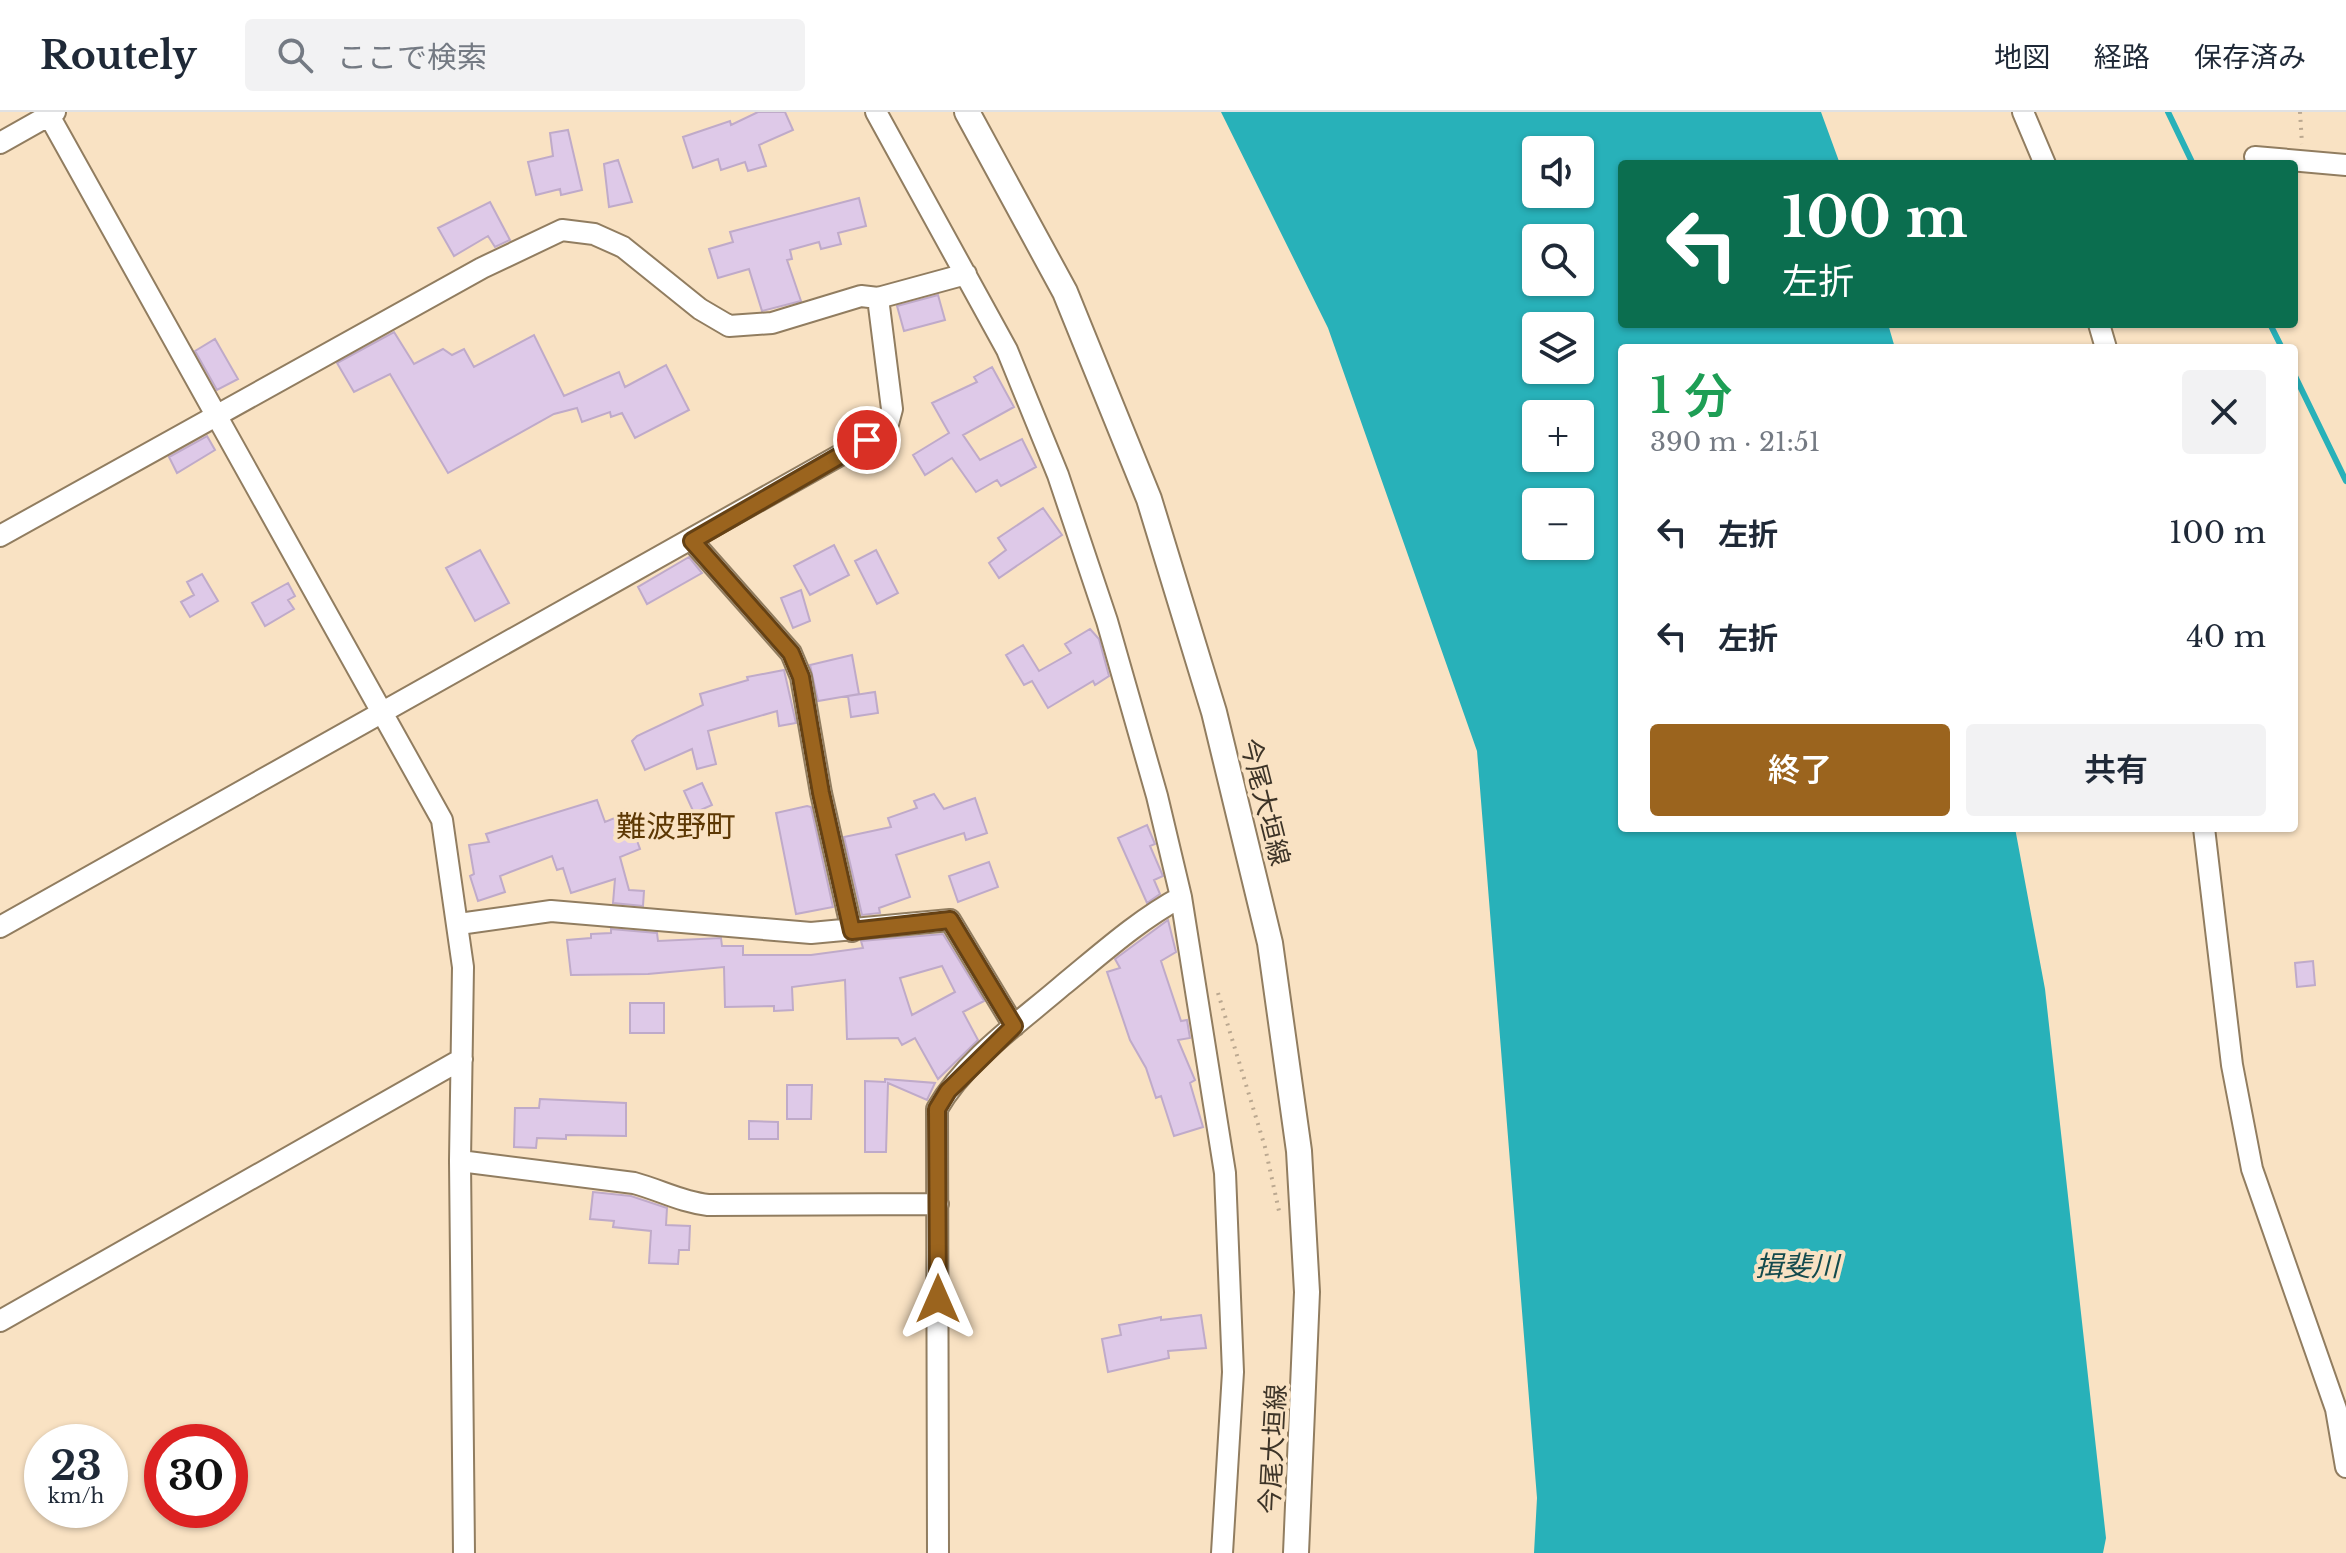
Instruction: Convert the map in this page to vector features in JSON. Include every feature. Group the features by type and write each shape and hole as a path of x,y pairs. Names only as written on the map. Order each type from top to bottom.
{"main road":[{"name":"今尾大垣線","path":"967,112 1065,292 1149,499 1214,712 1263,912 1299,1151 1307,1292 1296,1553"}],"street":[{"path":"876,112 1007,350 1058,475 1107,621 1157,796 1181,897 1225,1173 1233,1372 1222,1553"},
{"path":"2023,112 2043,160"},
{"path":"0,143 50,113 442,820 463,967 460,1161 464,1553"},
{"path":"2255,157 2284,160"},
{"path":"2298,161 2346,165"},
{"path":"0,536 482,268 562,230 594,234 623,247 700,309 729,326 772,323 861,296 878,298 966,274"},
{"path":"0,927 867,440 888,424 892,409 878,298"},
{"path":"692,541 791,653 801,677 821,793 852,931"},
{"path":"2204,832 2232,1065 2245,1138 2252,1169 2336,1409 2346,1467"},
{"path":"938,1553 937,1109 948,1091 1014,1026 1149,914 1181,897"},
{"path":"459,924 551,911 811,933 950,920 1014,1026"},
{"path":"0,1321 462,1059"},
{"path":"460,1161 634,1183 659,1189 683,1203 938,1204"}],"path":[{"path":"2300,112 2303,162"},
{"path":"1217,989 1265,1147 1280,1217"}],"water":[{"name":"揖斐川","path":"1221,112 1821,112 1839,160 1618,160 1618,328 1889,328 1894,344 1618,344 1618,832 2016,832 2045,989 2106,1538 2103,1553 1534,1553 1537,1498 1477,751 1328,328"}],"building":[{"path":"758,112 785,112 793,130 759,145 766,166 748,171 745,162 721,170 718,159 693,168 683,137 730,121 731,125"},
{"path":"568,130 582,190 561,195 560,189 536,195 528,162 553,156 550,133"},
{"path":"618,160 632,202 609,207 604,164"},
{"path":"859,198 866,226 838,233 841,244 821,249 819,242 790,250 792,259 787,260 801,301 762,311 749,269 718,278 709,249 733,242 730,232"},
{"path":"490,202 510,240 495,247 488,236 454,256 438,228"},
{"path":"938,295 945,320 904,331 897,306"},
{"path":"394,332 414,364 443,349 452,355 464,349 474,367 534,335 564,396 619,372 625,387 666,365 689,410 635,438 622,413 611,417 610,412 582,422 577,408 554,414 448,473 390,374 354,392 337,363"},
{"path":"215,339 238,379 217,390 195,351"},
{"path":"992,367 1014,407 963,435 980,460 1022,439 1036,467 1001,486 997,480 976,492 952,458 925,475 913,455 949,433 932,403 977,382 974,377"},
{"path":"207,436 215,450 177,473 169,457"},
{"path":"1043,508 1062,535 999,578 989,563 1006,550 998,538"},
{"path":"834,545 849,575 810,595 794,566"},
{"path":"480,550 509,603 475,621 446,568"},
{"path":"876,550 898,593 877,604 855,561"},
{"path":"689,557 702,573 647,604 638,587"},
{"path":"202,574 218,601 190,617 181,602 194,595 187,582"},
{"path":"288,583 295,596 288,600 294,609 265,626 252,603"},
{"path":"801,590 810,621 793,628 781,598"},
{"path":"1090,629 1099,639 1109,676 1095,685 1093,681 1048,708 1032,681 1024,685 1006,655 1023,645 1039,671 1071,653 1065,644"},
{"path":"852,655 859,694 818,701 810,665"},
{"path":"784,670 796,723 779,726 777,711 708,731 716,764 697,769 692,749 645,770 632,741 637,736 703,705 700,694 748,680 747,677"},
{"path":"875,692 878,713 851,717 848,696"},
{"path":"702,783 712,805 694,813 684,791"},
{"path":"934,794 944,809 975,798 987,833 966,840 964,833 896,855 910,897 879,908 880,913 862,915 844,837 891,827 888,818 917,808 914,801"},
{"path":"597,800 605,822 627,813 640,849 620,857 629,890 644,891 643,906 613,903 615,879 571,893 563,868 557,870 552,856 500,876 505,892 478,901 470,876 474,874 469,845 489,842 486,834"},
{"path":"811,807 833,907 796,914 776,813"},
{"path":"1147,825 1155,844 1150,846 1163,876 1154,880 1160,894 1147,903 1118,838"},
{"path":"989,862 998,887 958,902 949,876"},
{"path":"1168,920 1176,952 1161,961 1181,1021 1187,1020 1190,1038 1178,1040 1195,1080 1190,1083 1203,1127 1174,1136 1161,1096 1156,1098 1146,1068 1130,1040 1107,972 1120,968 1115,959"},
{"path":"611,929 657,933 658,941 721,938 722,946 743,946 743,955 811,955 863,948 861,941 943,934 984,1001 963,1012 978,1040 938,1079 915,1038 902,1045 898,1038 847,1039 845,980 792,987 793,1010 774,1011 774,1006 725,1007 724,967 648,974 571,975 567,940 611,933","holes":["942,966 955,992 912,1015 900,978"]},
{"path":"2313,961 2315,985 2297,987 2295,963"},
{"path":"630,1003 664,1003 664,1033 630,1033"},
{"path":"885,1079 935,1083 927,1100 888,1083 886,1152 865,1152 865,1081 885,1082"},
{"path":"787,1085 812,1085 811,1119 787,1119"},
{"path":"540,1099 626,1103 626,1136 566,1135 566,1139 537,1138 536,1148 514,1147 515,1108 539,1108"},
{"path":"749,1121 778,1122 778,1139 749,1139"},
{"path":"593,1192 631,1196 667,1208 666,1225 690,1226 689,1250 679,1250 678,1264 649,1263 651,1231 613,1227 614,1221 590,1219"},
{"path":"1201,1315 1206,1348 1168,1351 1169,1358 1108,1372 1102,1339 1121,1335 1119,1325 1161,1317 1161,1320"}],"waterway":[{"path":"2168,112 2191,160"},
{"path":"2272,328 2280,344"},
{"path":"2298,382 2346,481"}],"district":[{"name":"難波野町","path":"676,827"}],"route":[{"path":"867,440 692,541 791,653 801,677 821,793 852,931 950,920 988,988 1014,1026 948,1091 937,1109 938,1299"}]}
